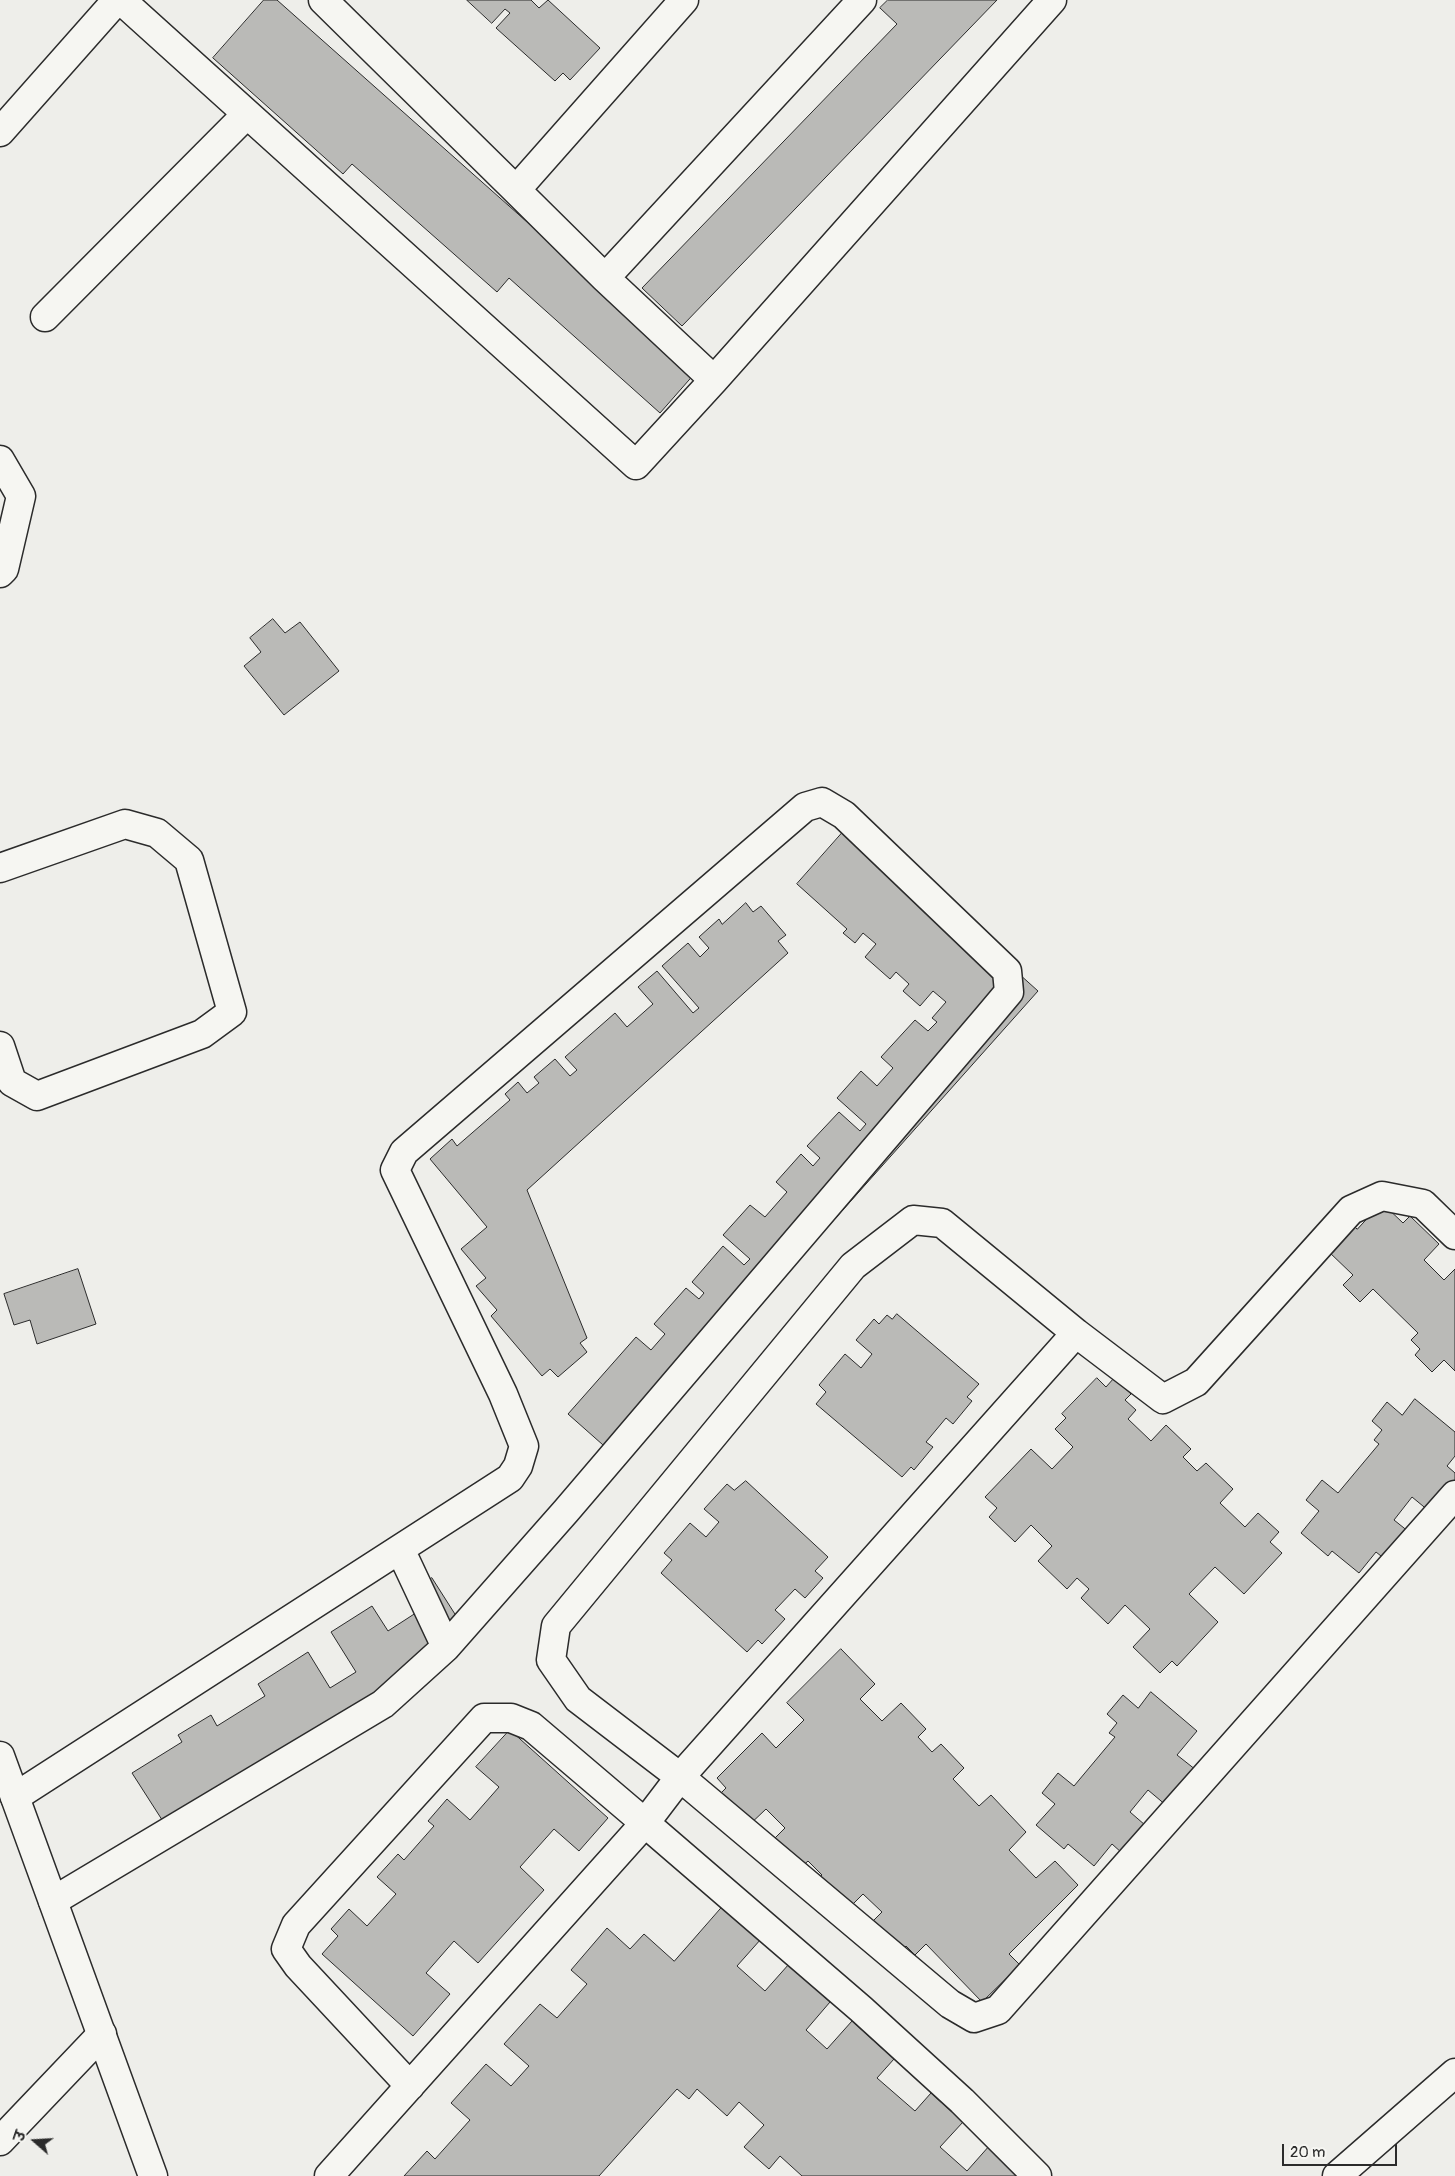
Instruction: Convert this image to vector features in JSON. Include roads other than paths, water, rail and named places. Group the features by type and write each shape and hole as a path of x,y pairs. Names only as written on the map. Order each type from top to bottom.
{"street":[{"path":"0,132 117,0"},
{"path":"121,0 636,465 1052,0"},
{"path":"323,0 605,278 714,380"},
{"path":"516,190 684,0"},
{"path":"605,278 862,0"},
{"path":"45,317 247,114"},
{"path":"0,460 21,496 4,569 0,573"},
{"path":"15,1798 510,1478 522,1458 524,1446 503,1394 395,1170 404,1152 805,807 822,802 844,815 1007,971 1009,992 566,1511 446,1647 383,1704 53,1901"},
{"path":"0,868 125,824 157,833 190,860 232,1012 202,1034 37,1096 12,1082 0,1046"},
{"path":"1455,1235 1424,1204 1382,1196 1351,1210 1196,1382 1163,1399 1076,1333 942,1223 913,1220 853,1266 556,1626 551,1660 578,1699 680,1776 950,2004 974,2018 998,2010 1455,1495"},
{"path":"329,2176 645,1823 680,1776 1076,1333"},
{"path":"400,1549 446,1647"},
{"path":"410,2086 298,1966 286,1949 296,1925 484,1718 511,1718 531,1726 868,2016 962,2101 1037,2176"},
{"path":"0,1756 153,2176"},
{"path":"0,2141 102,2034"},
{"path":"1337,2176 1455,2073"}]}
